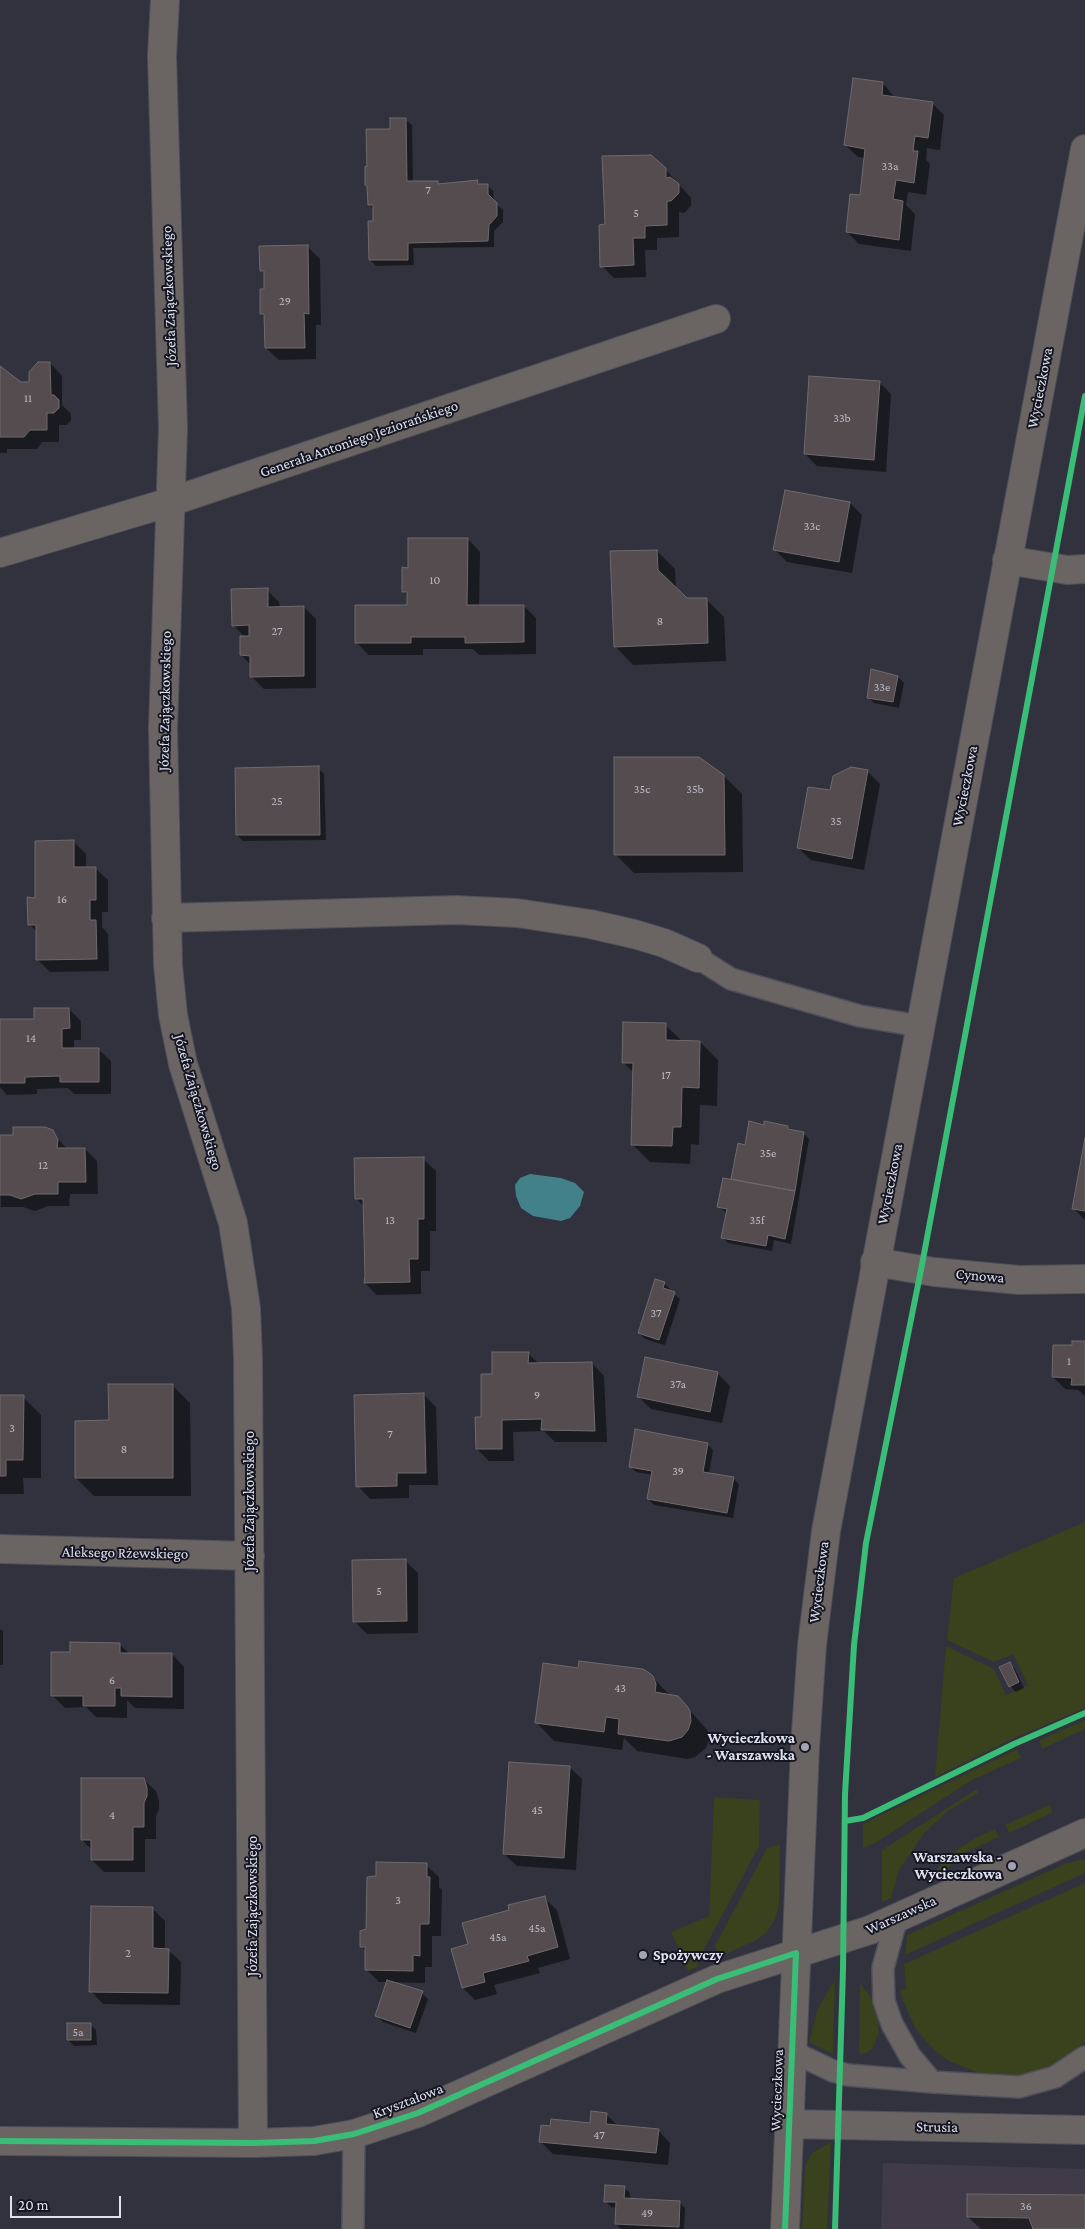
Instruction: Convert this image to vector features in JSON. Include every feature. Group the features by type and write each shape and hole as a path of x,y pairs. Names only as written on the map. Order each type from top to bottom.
{"street":[{"name":"Józefa Zajączkowskiego","path":"165,0 162,56 173,428 163,728 166,918 168,965 175,1025 183,1064 233,1223 246,1308 250,1556 253,2143"},
{"name":"Wycieczkowa","path":"785,2229 791,2051 812,1645 826,1530 1085,149"},
{"name":"Generała Antoniego Jeziorańskiego","path":"0,553 170,502 716,319"},
{"path":"1008,560 1067,570 1085,568"},
{"path":"166,918 456,910 516,913 582,923 634,934 698,958"},
{"name":"Cynowa","path":"875,1262 934,1272 1019,1280 1085,1279"},
{"name":"Aleksego Rżewskiego","path":"0,1549 250,1556"},
{"name":"Warszawska","path":"796,1952 852,1936 1085,1832"},
{"name":"Kryształowa","path":"0,2141 253,2143 314,2141 354,2134 418,2113 717,1979 796,1952"},
{"name":"Strusia","path":"788,2124 1085,2130"}],"lane":[{"path":"698,958 731,979 860,1016 920,1026"},
{"path":"897,1917 882,1968 884,2001 892,2024 910,2056 932,2082"},
{"path":"791,2051 833,2071 848,2075 1019,2087 1055,2077 1085,2057"},
{"path":"353,2229 354,2134"}],"shaded area":[{"path":"883,2163 1085,2169 1085,2229 881,2229"}],"green space":[{"path":"1085,1522 1085,1708 1012,1739 935,1777 946,1646 994,1669 1006,1695 1028,1685 1013,1654 994,1662 947,1640 954,1578"},
{"path":"1085,1720 1085,1729 1042,1749 1039,1740"},
{"path":"1017,1749 1021,1758 972,1780 877,1842 863,1848 863,1824"},
{"path":"977,1789 978,1793 948,1811 925,1832 899,1870 891,1898 882,1902 882,1850"},
{"path":"714,1797 760,1800 759,1846 703,1951 694,1955 699,1966 688,1971 671,1932 709,1916"},
{"path":"1051,1804 1052,1813 1009,1833 1005,1825"},
{"path":"995,1829 999,1837 962,1854 944,1874 928,1881 926,1880 951,1854 977,1837"},
{"path":"780,1844 779,1905 775,1919 767,1932 758,1939 719,1957 715,1946 767,1848"},
{"path":"1085,1860 1085,1873 905,1955 907,1935 1067,1863"},
{"path":"1085,1883 1085,2041 1074,2053 1050,2067 1018,2076 1000,2077 981,2074 947,2060 934,2050 915,2028 903,2001 900,1990 906,1989 904,1964"},
{"path":"835,1980 833,2054 809,2042 818,2008"},
{"path":"860,1984 871,1997 877,2011 879,2033 872,2049 866,2053 859,2054"},
{"path":"831,2142 827,2229 802,2229 805,2166 812,2153"}],"water":[{"path":"530,1174 561,1178 575,1183 584,1192 580,1206 570,1218 561,1221 533,1216 521,1208 516,1196 515,1185 520,1178"}],"building":[{"path":"853,78 883,82 882,95 933,102 928,138 915,136 913,151 918,151 914,183 896,180 893,199 903,201 899,240 846,232 850,194 860,195 865,149 844,145"},
{"path":"390,118 406,118 407,181 438,181 438,184 478,180 477,184 488,184 488,194 497,203 497,216 489,225 488,241 408,243 408,260 369,260 368,221 373,221 373,205 368,205 367,186 365,185 365,166 367,167 366,129 390,129"},
{"path":"651,155 666,168 666,178 670,177 679,184 679,193 671,201 667,201 667,225 645,226 645,238 633,238 634,265 600,267 599,225 605,224 602,156"},
{"path":"308,245 309,314 304,313 305,348 265,348 264,314 260,314 260,289 264,289 264,271 260,271 259,246"},
{"path":"38,362 50,362 51,395 54,395 59,400 59,408 54,413 47,413 47,430 30,430 24,437 0,437 0,366 21,382 29,382 29,372"},
{"path":"809,376 880,381 874,460 804,454"},
{"path":"785,490 850,502 839,562 773,550"},
{"path":"408,538 468,538 467,605 524,605 524,642 465,643 465,637 411,637 411,643 355,643 355,605 407,605 407,592 402,592 402,567 408,568"},
{"path":"657,550 658,570 687,598 707,598 708,643 614,647 610,551"},
{"path":"268,588 268,607 304,606 304,676 250,677 250,656 240,655 240,636 249,636 249,625 232,626 231,589"},
{"path":"871,669 898,676 893,702 867,698"},
{"path":"614,757 699,757 724,775 725,855 614,855"},
{"path":"319,766 320,835 236,835 235,768"},
{"path":"851,767 868,770 852,859 797,848 808,787 830,790 833,776"},
{"path":"74,840 74,867 96,867 96,900 90,900 90,920 96,920 97,959 36,960 36,925 28,925 27,897 35,898 35,841"},
{"path":"34,1008 69,1008 70,1028 62,1029 62,1048 99,1048 99,1082 60,1082 60,1076 25,1077 25,1083 0,1083 0,1019 34,1019"},
{"path":"623,1022 666,1023 666,1040 700,1041 699,1088 682,1087 681,1127 673,1127 672,1146 631,1145 633,1063 622,1063"},
{"path":"749,1121 764,1125 764,1121 788,1126 788,1129 804,1132 795,1191 731,1179 738,1143 745,1145"},
{"path":"13,1127 45,1127 53,1130 58,1140 57,1148 85,1148 86,1182 58,1182 58,1194 35,1194 21,1199 10,1195 0,1195 0,1135 13,1135"},
{"path":"1085,1138 1085,1211 1072,1209"},
{"path":"424,1157 424,1219 418,1219 418,1259 409,1259 410,1282 364,1283 363,1199 355,1199 354,1158"},
{"path":"723,1178 795,1191 785,1239 768,1235 766,1246 721,1238 727,1209 717,1207"},
{"path":"655,1279 665,1282 663,1288 675,1292 659,1340 638,1333"},
{"path":"1072,1341 1085,1341 1085,1385 1071,1385 1072,1378 1052,1377 1053,1345 1072,1345"},
{"path":"492,1352 529,1352 528,1363 592,1362 595,1431 541,1430 542,1419 502,1420 502,1449 476,1449 475,1417 481,1417 481,1374 492,1374"},
{"path":"645,1357 718,1372 710,1412 637,1397"},
{"path":"108,1384 173,1384 173,1478 75,1478 75,1421 109,1420"},
{"path":"424,1393 426,1473 397,1473 397,1486 356,1487 354,1395"},
{"path":"0,1395 24,1395 23,1460 6,1460 6,1476 0,1476"},
{"path":"635,1429 708,1443 703,1472 734,1477 727,1513 647,1499 652,1471 629,1467"},
{"path":"406,1559 407,1621 353,1622 352,1560"},
{"path":"70,1642 120,1643 120,1653 172,1653 172,1697 121,1696 121,1688 115,1688 115,1706 83,1706 83,1696 51,1696 51,1652 70,1652"},
{"path":"579,1661 643,1669 648,1672 653,1676 656,1684 655,1692 678,1696 687,1706 690,1711 691,1721 688,1730 682,1737 669,1741 618,1734 619,1719 606,1717 604,1732 535,1723 543,1663 578,1668"},
{"path":"1010,1662 1019,1682 1009,1687 999,1667"},
{"path":"509,1762 570,1766 564,1858 503,1854"},
{"path":"81,1778 144,1778 147,1796 144,1803 144,1827 133,1827 133,1860 91,1860 91,1840 81,1840"},
{"path":"376,1862 427,1863 427,1877 430,1877 429,1924 420,1924 420,1956 413,1955 413,1971 365,1970 365,1947 360,1947 360,1931 366,1929 367,1877 376,1876"},
{"path":"545,1896 558,1947 527,1956 529,1961 483,1973 485,1982 462,1988 451,1949 468,1944 462,1923 509,1910 508,1905"},
{"path":"91,1906 153,1907 153,1948 169,1949 168,1993 89,1992"},
{"path":"387,1980 423,1991 410,2028 375,2016"},
{"path":"67,2023 91,2023 91,2040 67,2040"},
{"path":"591,2111 607,2113 606,2124 659,2129 656,2153 539,2142 541,2125 550,2126 551,2119 590,2123"},
{"path":"605,2185 625,2186 624,2198 680,2201 679,2227 615,2224 616,2202 604,2202"},
{"path":"967,2194 1085,2195 1085,2229 1033,2229 1029,2218 967,2217"}],"cycle path":[{"path":"835,2229 843,1970 845,1794 854,1645 866,1543 921,1270 1085,396"},
{"path":"845,1821 863,1818 1014,1744 1085,1713"},
{"path":"0,2141 253,2143 314,2141 354,2134 418,2113 717,1979 796,1953 785,2229"}],"place":[{"name":"Wycieczkowa - Warszawska","path":"805,1747"},
{"name":"Warszawska - Wycieczkowa","path":"1012,1866"},
{"name":"Spożywczy","path":"643,1955"}]}
